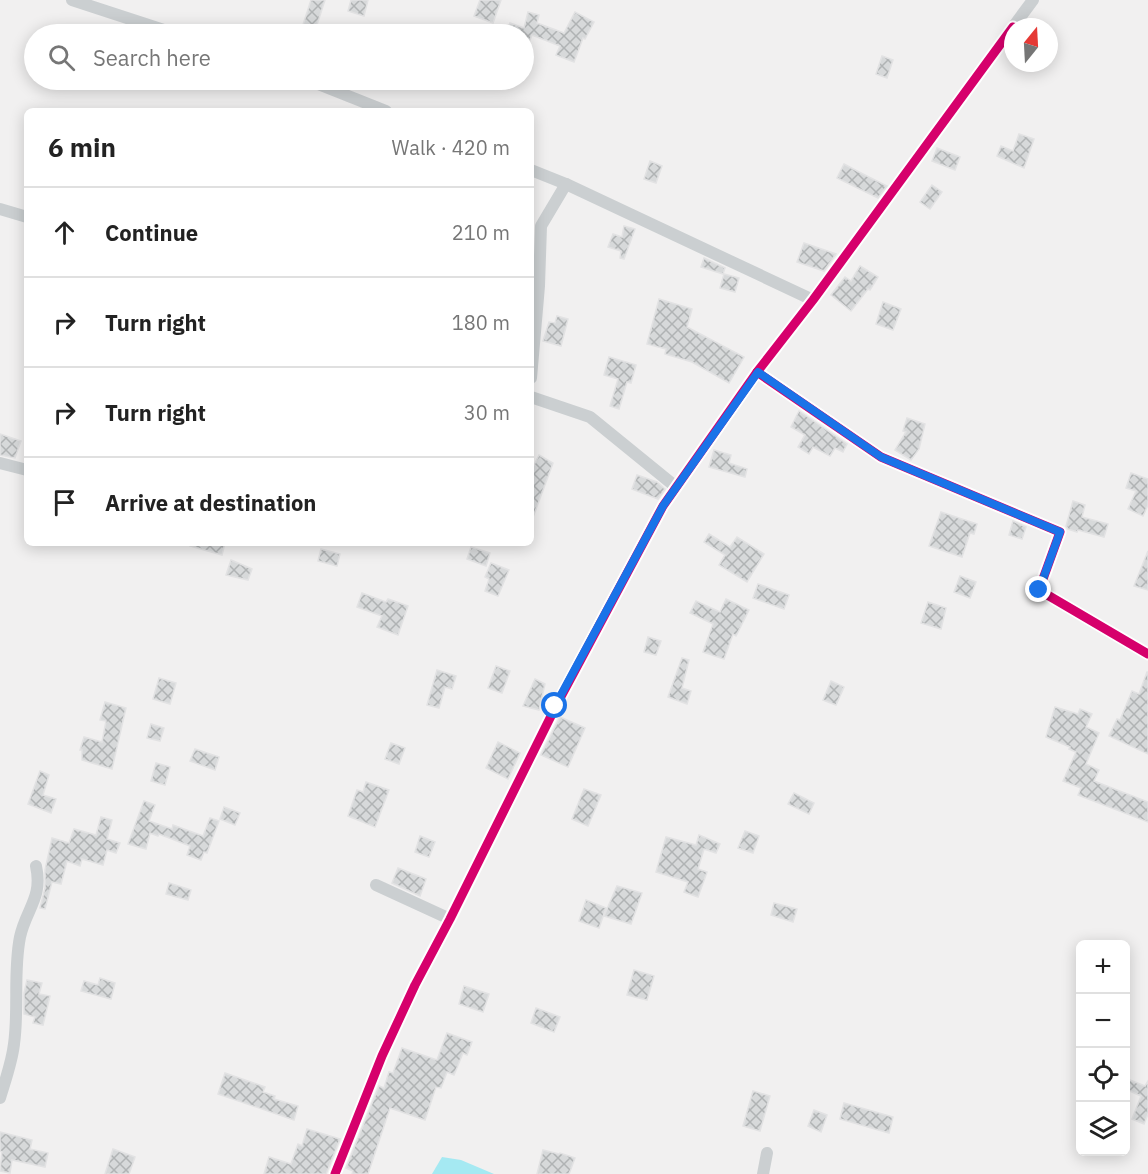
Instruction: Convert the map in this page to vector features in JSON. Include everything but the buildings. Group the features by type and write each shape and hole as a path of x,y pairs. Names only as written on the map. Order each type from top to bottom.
{"street":[{"path":"72,0 145,24"},
{"path":"1020,18 1033,0"},
{"path":"335,1174 382,1056 415,985 555,706 663,506 758,372 1004,39"},
{"path":"333,90 378,108"},
{"path":"534,171 813,300"},
{"path":"534,347 540,286 541,225 566,184"},
{"path":"0,209 24,216"},
{"path":"758,372 881,457 1060,532 1039,590 1148,654"},
{"path":"534,398 590,417 676,487"},
{"path":"0,463 24,469"},
{"path":"0,1098 14,1045 15,987 20,935 34,903 40,882 36,866"},
{"path":"376,885 450,919"},
{"path":"763,1174 767,1153"}],"water":[{"path":"442,1157 461,1160 494,1174 432,1174"}],"cycle path":[{"path":"335,1174 382,1056 415,985 556,706 663,506 757,372 813,300 1004,39"},
{"path":"757,372 881,457 1060,532 1039,590 1148,654"}],"route":[{"path":"555,706 663,506 758,372 881,457 1060,532 1039,590"}]}
